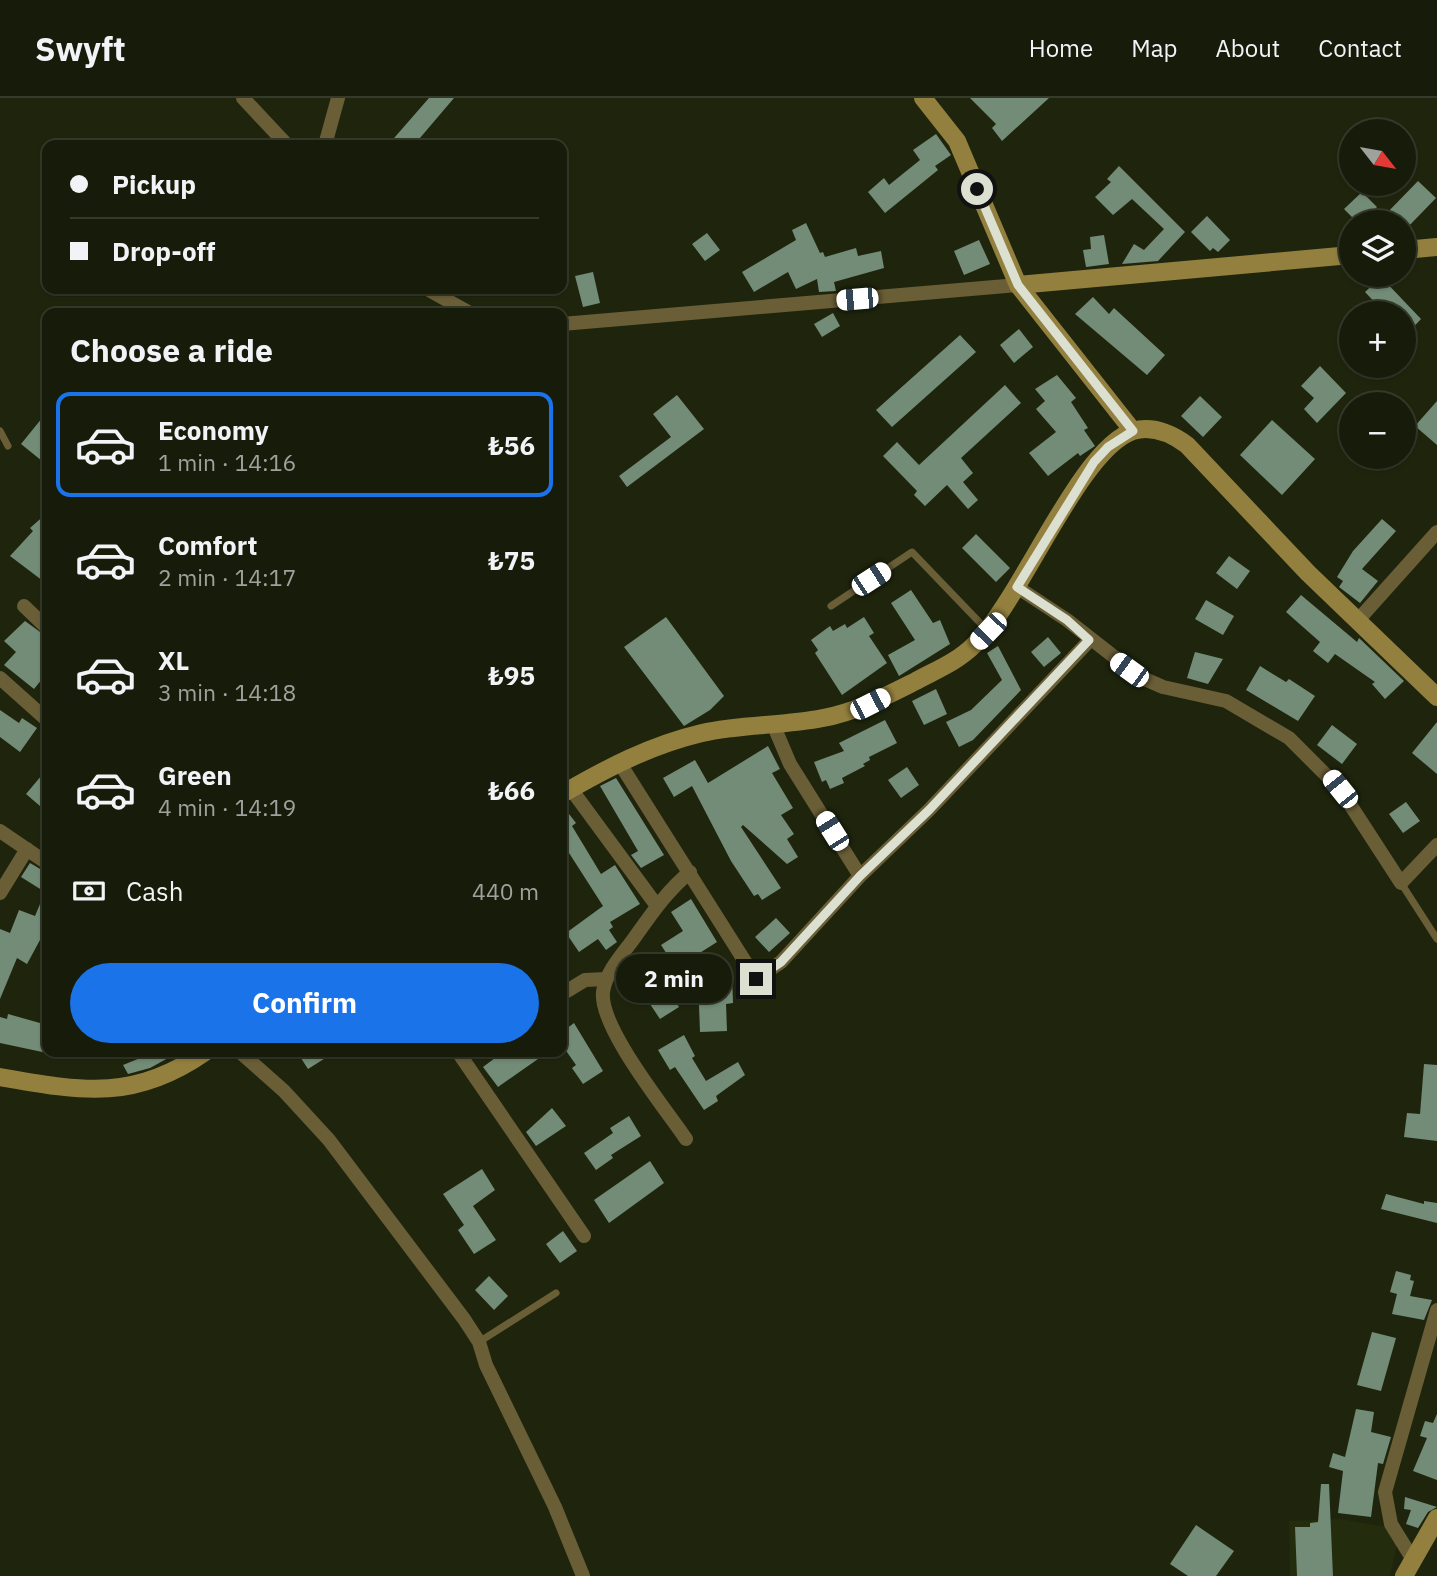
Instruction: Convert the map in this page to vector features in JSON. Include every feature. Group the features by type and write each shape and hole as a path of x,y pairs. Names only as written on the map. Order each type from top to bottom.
{"street":[{"path":"243,98 282,140"},
{"path":"326,140 338,98"},
{"path":"923,98 957,141 1018,285 1133,431"},
{"path":"1416,249 1437,247"},
{"path":"567,324 1339,256"},
{"path":"436,294 461,308"},
{"path":"567,790 619,762 703,733 825,718 870,704 958,659 988,631 1094,462 1108,447 1133,431 1163,431 1187,445 1308,573 1359,619 1437,697"},
{"path":"1359,619 1437,532"},
{"path":"1017,587 1067,620 1089,640 1152,684 1226,701 1289,738 1340,789 1401,883 1437,845"},
{"path":"24,606 42,623"},
{"path":"619,762 756,979 776,967 860,876 929,810 1089,640"},
{"path":"0,678 42,716"},
{"path":"773,724 790,764 860,876"},
{"path":"567,792 657,906"},
{"path":"0,831 42,860"},
{"path":"0,893 27,849"},
{"path":"687,1139 610,1027 603,1004 607,979 657,906 690,872"},
{"path":"567,991 585,980 607,979"},
{"path":"0,1077 66,1088 119,1090 164,1076 196,1057"},
{"path":"246,1057 284,1091 329,1140 479,1342 486,1365 555,1507 583,1576"},
{"path":"467,1057 584,1237"},
{"path":"1412,1558 1391,1524 1385,1492 1437,1310"},
{"path":"1404,1576 1437,1518"}],"lane":[{"path":"0,431 8,446"},
{"path":"831,606 912,552 988,631"},
{"path":"1401,883 1437,939"},
{"path":"479,1342 556,1293"}],"shaded area":[{"path":"1340,1519 1387,1527 1398,1540 1390,1576 1290,1576 1289,1521"}],"building":[{"path":"429,98 454,98 418,140 392,140"},
{"path":"970,98 1049,98 1002,141 992,128 996,124"},
{"path":"936,134 951,155 935,166 938,170 885,213 868,192 884,178 889,185 920,160 913,150"},
{"path":"1119,166 1185,232 1158,261 1122,264 1134,244 1144,250 1164,229 1132,199 1113,215 1095,197 1111,182 1107,179"},
{"path":"1418,181 1436,198 1416,219 1416,210 1390,210 1403,196 1416,196"},
{"path":"1358,196 1366,196 1377,207 1374,210 1344,209"},
{"path":"1207,216 1230,240 1218,252 1213,248 1210,251 1191,232"},
{"path":"806,223 820,253 823,252 825,257 856,248 858,256 881,251 884,268 834,282 836,291 819,292 817,279 796,289 788,272 754,292 742,272 796,240 792,230"},
{"path":"707,233 720,250 705,261 692,244"},
{"path":"1104,235 1109,264 1086,267 1083,250 1091,249 1090,237"},
{"path":"979,240 990,264 964,275 954,251"},
{"path":"593,272 600,303 583,307 575,276"},
{"path":"1370,287 1391,287 1404,301 1374,301 1365,292"},
{"path":"1093,297 1109,314 1114,308 1165,355 1147,375 1075,314"},
{"path":"833,313 840,326 822,337 814,324"},
{"path":"1019,329 1033,347 1014,363 1000,345"},
{"path":"960,335 976,352 892,427 876,410"},
{"path":"1320,366 1345,392 1339,392 1339,400 1317,423 1304,409 1314,398 1301,386"},
{"path":"1057,375 1076,398 1071,402 1088,428 1084,430 1095,446 1080,456 1078,453 1048,476 1029,453 1056,432 1036,409 1045,401 1035,389"},
{"path":"1005,385 1021,403 961,458 973,473 963,482 978,500 968,509 947,485 925,506 914,495 917,491 883,456 897,442 919,465"},
{"path":"677,395 704,429 627,487 619,476 671,437 653,414"},
{"path":"1200,396 1222,417 1203,437 1181,416"},
{"path":"1437,401 1437,445 1416,425"},
{"path":"42,418 42,461 21,444"},
{"path":"1272,420 1315,459 1282,495 1240,455"},
{"path":"42,517 42,580 10,556 33,531 30,528"},
{"path":"1382,519 1396,531 1362,569 1378,581 1360,603 1339,587 1343,581 1337,577 1353,551"},
{"path":"976,534 1010,568 996,582 962,548"},
{"path":"1229,556 1250,571 1237,589 1216,573"},
{"path":"911,590 933,623 940,620 950,644 899,676 888,655 915,640 891,603"},
{"path":"1301,595 1357,642 1359,638 1404,681 1385,699 1372,684 1375,682 1335,654 1328,663 1313,651 1320,642 1286,612"},
{"path":"1206,600 1234,616 1223,635 1195,619"},
{"path":"666,617 724,696 710,710 684,726 624,647"},
{"path":"864,617 874,633 869,636 887,663 842,695 815,653 818,650 811,640 830,626 833,631 845,624 847,628"},
{"path":"25,621 42,633 42,679 34,689 4,665 16,652 4,641"},
{"path":"1048,637 1061,653 1044,667 1031,652"},
{"path":"998,646 1021,690 973,740 959,747 946,722 971,710 1002,680 987,653"},
{"path":"1195,652 1223,659 1208,684 1187,678"},
{"path":"1260,666 1286,682 1289,679 1315,696 1298,721 1246,690"},
{"path":"936,689 947,714 924,725 912,701"},
{"path":"0,710 19,723 22,718 37,728 20,752 0,737"},
{"path":"885,720 897,743 869,757 870,760 863,764 865,766 842,778 844,783 830,789 826,780 822,782 814,762 844,751 839,743"},
{"path":"1437,722 1437,774 1412,753"},
{"path":"1332,725 1357,744 1342,764 1317,745"},
{"path":"768,746 780,769 772,773 793,808 781,815 794,834 787,839 798,857 787,864 743,825 741,827 781,888 762,900 758,894 754,896 731,861 692,786 674,797 663,778 695,760 708,783"},
{"path":"907,767 919,785 901,798 888,780"},
{"path":"42,775 42,808 26,794"},
{"path":"616,778 664,855 641,868 631,855 638,851 600,786"},
{"path":"1406,802 1420,821 1403,833 1389,814"},
{"path":"567,811 576,823 572,826 601,874 615,865 640,904 610,922 613,927 609,930 617,942 606,950 598,939 579,952 567,932 603,906 567,850"},
{"path":"30,863 42,870 42,890 21,877"},
{"path":"42,899 42,936 27,964 17,958 0,999 0,929 10,933 19,910 35,916"},
{"path":"691,899 717,942 676,968 661,945 683,931 671,912"},
{"path":"776,918 790,933 769,952 755,937"},
{"path":"732,975 733,1003 726,1004 727,1031 700,1032 699,1005 691,1005 689,977"},
{"path":"667,988 679,1007 660,1019 648,1001"},
{"path":"8,1014 42,1024 42,1052 0,1043 0,1017 7,1019"},
{"path":"574,1023 603,1071 583,1084 572,1068 576,1065 567,1052 567,1028"},
{"path":"684,1035 695,1056 692,1058 706,1081 738,1062 745,1075 716,1096 718,1101 704,1110 675,1067 670,1070 658,1050"},
{"path":"143,1057 170,1057 150,1068 128,1074 123,1065"},
{"path":"300,1057 327,1057 308,1069"},
{"path":"496,1057 541,1057 498,1087 483,1067"},
{"path":"1424,1064 1437,1065 1437,1141 1404,1137 1407,1113 1420,1114"},
{"path":"552,1108 566,1126 536,1146 526,1132"},
{"path":"629,1116 641,1136 611,1155 613,1158 596,1170 584,1153 613,1133 610,1128"},
{"path":"650,1161 664,1183 609,1223 594,1200"},
{"path":"482,1169 495,1190 473,1206 496,1240 474,1254 458,1230 464,1225 443,1194"},
{"path":"1386,1194 1424,1204 1424,1201 1437,1203 1437,1223 1381,1209"},
{"path":"563,1231 577,1251 560,1263 546,1244"},
{"path":"1396,1271 1411,1275 1410,1280 1414,1281 1410,1296 1432,1300 1424,1320 1392,1314 1397,1294 1390,1292"},
{"path":"489,1276 508,1296 494,1310 475,1290"},
{"path":"1372,1332 1396,1338 1381,1391 1357,1385"},
{"path":"1356,1409 1374,1412 1371,1432 1391,1437 1383,1464 1378,1463 1371,1517 1338,1513 1343,1471 1329,1467 1333,1453 1345,1457"},
{"path":"1437,1414 1437,1480 1413,1471 1427,1438 1420,1436 1425,1421 1433,1423"},
{"path":"1321,1484 1329,1484 1333,1576 1297,1576 1295,1527 1310,1527 1310,1523 1318,1522"},
{"path":"1405,1497 1437,1507 1428,1512 1418,1528 1406,1524 1411,1510 1404,1509"},
{"path":"1196,1525 1234,1551 1216,1576 1188,1576 1170,1564"}],"route":[{"path":"756,979 781,962 860,876 929,810 1004,729 1059,676 1089,640 1067,620 1017,587 1094,462 1108,447 1133,431 1018,285 977,189"}]}
